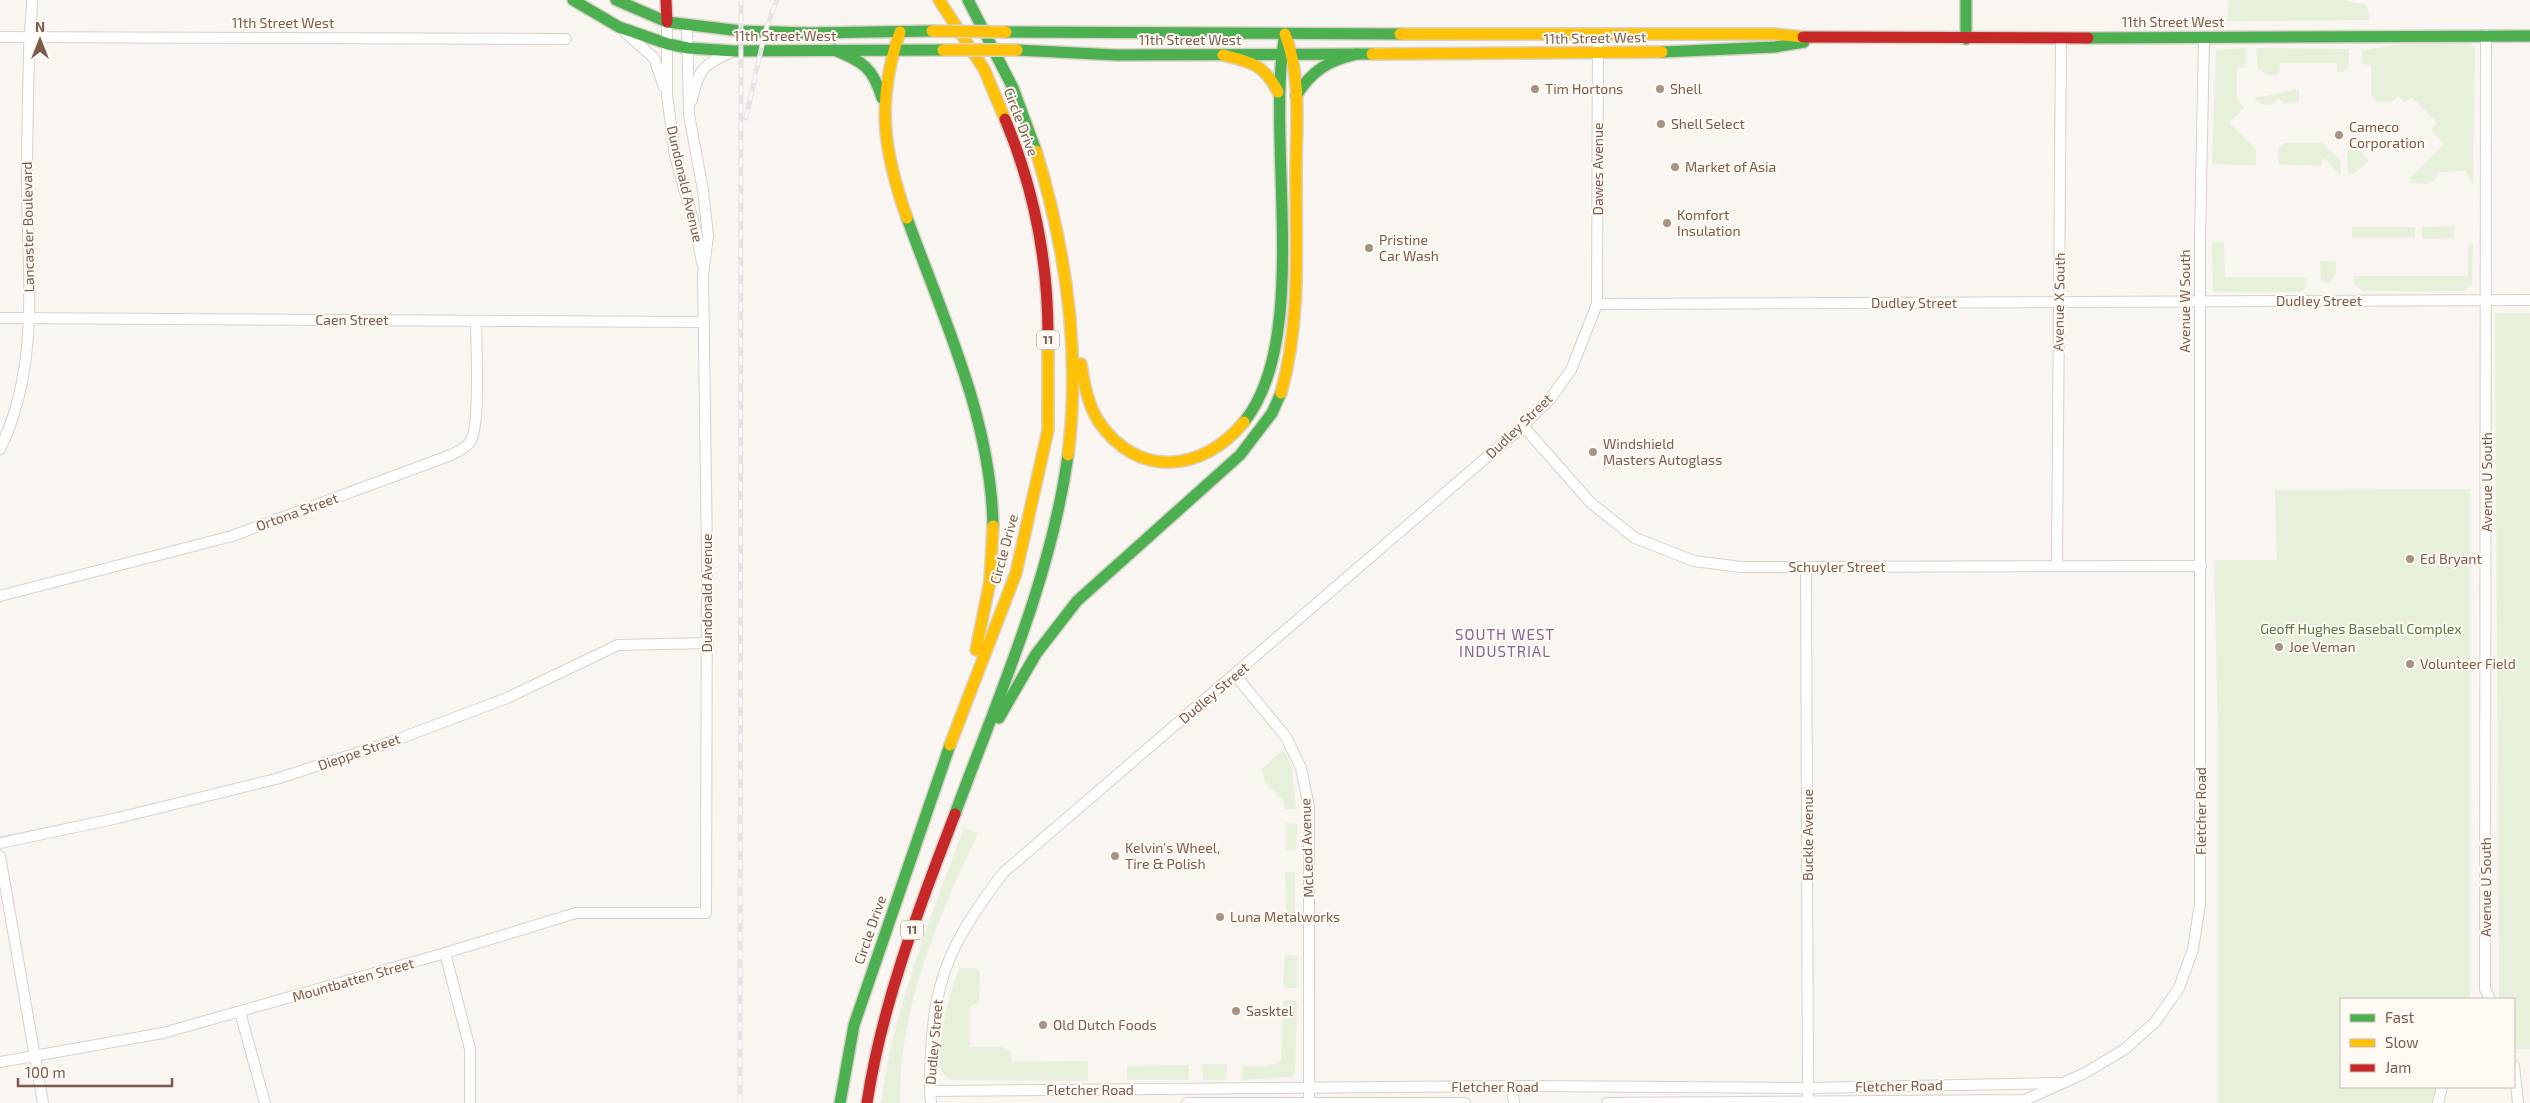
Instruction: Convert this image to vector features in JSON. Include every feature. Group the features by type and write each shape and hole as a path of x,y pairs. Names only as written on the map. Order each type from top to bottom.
{"main road":[{"name":"11th Street West","path":"573,0 619,27 668,44 688,48 734,52 892,49 1017,50 1116,55 1598,53 1775,47 1817,39"},
{"name":"11th Street West","path":"616,0 667,22 765,32 1774,34 1817,39 2530,36"},
{"path":"666,0 667,22"},
{"name":"Circle Drive","path":"840,1103 854,1025 969,691 1016,573 1048,430 1048,318 1042,246 1018,150 984,69 939,0"},
{"name":"Circle Drive","path":"867,1103 870,1081 903,955 1030,608 1064,476 1072,419 1072,352 1065,284 1055,218 1013,88 968,0"},
{"path":"1966,0 1966,39"},
{"path":"883,102 892,49 900,32"},
{"path":"1065,284 1092,414 1110,436 1143,458 1159,462 1177,463 1193,461 1208,454 1231,437 1254,406 1262,390 1274,349 1280,284 1278,93 1280,54 1285,34"},
{"path":"973,762 1036,654 1077,601 1240,455 1272,413 1280,397 1290,362 1296,301 1296,96 1293,54 1285,34"},
{"path":"834,50 861,61 876,78 883,102 887,152 892,172 976,409 986,444 994,521 991,572 969,691"},
{"path":"1296,96 1305,80 1320,66 1357,54"},
{"path":"1223,55 1262,67 1271,76 1278,93"}],"street":[{"name":"Lancaster Boulevard","path":"0,449 9,430 24,376 30,318 27,182 29,36 32,0"},
{"name":"Dundonald Avenue","path":"666,95 667,22"},
{"name":"Dundonald Avenue","path":"687,25 689,115 703,190 708,236 704,274 708,642 706,913"},
{"name":"Dundonald Avenue","path":"619,27 654,58 666,95 675,156 696,231 704,274"},
{"name":"Dawes Avenue","path":"1597,304 1598,35"},
{"name":"Avenue U South","path":"2486,35 2488,994"},
{"name":"11th Street West","path":"0,36 566,39"},
{"name":"Avenue W South","path":"2202,566 2200,301 2204,37"},
{"name":"Avenue X South","path":"2057,566 2061,38"},
{"name":"Dundonald Avenue","path":"689,115 700,70 710,62 734,52"},
{"name":"Dudley Street","path":"931,1103 932,1023 940,980 950,955 982,902 1003,873 1523,426 1550,399 1571,370 1597,304 2530,300"},
{"name":"Caen Street","path":"0,318 704,322"},
{"name":"Ortona Street","path":"0,596 232,536 451,455 462,449 470,442 476,421 476,321"},
{"name":"Schuyler Street","path":"1523,426 1591,503 1636,538 1694,561 1741,567 2202,566"},
{"name":"Fletcher Road","path":"1607,1103 2025,1100 2059,1083 2085,1073 2126,1049 2155,1022 2179,988 2193,949 2200,904 2202,566"},
{"name":"Buckle Avenue","path":"1806,567 1808,1103"},
{"name":"Dieppe Street","path":"0,843 118,818 276,779 388,742 507,698 618,645 708,642"},
{"name":"McLeod Avenue","path":"1235,675 1286,737 1301,768 1309,807 1308,1102"},
{"path":"0,856 43,1103"},
{"name":"Mountbatten Street","path":"0,1062 163,1033 576,914 706,913"},
{"path":"445,953 470,1049 470,1103"},
{"path":"240,1012 265,1103"},
{"path":"2515,1075 2518,1103"},
{"name":"Fletcher Road","path":"930,1091 1512,1086 1809,1088 2059,1083"},
{"path":"1512,1086 1514,1103"},
{"path":"2438,1103 2442,1088"},
{"path":"1187,1089 1187,1103"},
{"name":"Fletcher Road","path":"1187,1103 1465,1103"}],"green space":[{"path":"2229,0 2343,0 2367,5 2370,20 2227,21"},
{"path":"2464,35 2475,49 2473,184 2466,171 2439,172 2435,180 2426,184 2410,183 2411,177 2444,144 2431,130 2437,123 2412,97 2404,103 2398,96 2391,102 2378,102 2371,96 2371,65 2362,64 2362,50"},
{"path":"2246,48 2246,67 2237,68 2237,98 2244,108 2229,123 2254,148 2256,152 2256,165 2212,164 2216,50"},
{"path":"2256,48 2349,49 2349,67 2343,72 2337,72 2337,63 2280,63 2279,74 2267,75 2258,68"},
{"path":"2299,89 2299,102 2283,103 2278,98 2271,105 2261,104 2254,98"},
{"path":"2284,143 2322,143 2340,160 2341,176 2323,157 2321,166 2279,164 2278,149"},
{"path":"2347,149 2359,150 2369,161 2353,174 2348,174"},
{"path":"2455,226 2454,238 2422,239 2422,227"},
{"path":"2352,227 2415,227 2415,238 2352,238"},
{"path":"2212,242 2224,242 2225,277 2306,277 2306,288 2300,292 2213,292"},
{"path":"2473,244 2472,285 2463,291 2362,291 2354,284 2354,276 2468,276 2468,245"},
{"path":"2320,261 2336,262 2336,273 2330,283 2321,282"},
{"path":"2495,313 2530,313 2530,1049 2515,1049 2515,998 2499,998"},
{"name":"Geoff Hughes Baseball Complex","path":"2470,489 2470,998 2340,998 2340,1088 2437,1088 2433,1103 2218,1103 2218,737 2214,560 2277,560 2275,490"},
{"path":"1284,749 1292,768 1296,809 1285,809 1284,802 1265,783 1262,769"},
{"path":"1286,823 1297,824 1296,850 1286,850"},
{"path":"964,828 978,833 935,930 914,998 906,1032 901,1067 900,1103 881,1103 887,1068 904,998 926,930"},
{"path":"1285,872 1295,872 1295,926 1287,925"},
{"path":"1285,954 1297,956 1297,986 1295,988 1285,988 1283,986"},
{"path":"959,968 976,968 980,971 979,1003 970,1006 970,1047 1001,1047 1010,1050 1012,1062 1088,1061 1088,1081 952,1080 945,1076 941,1069 940,1046 948,1004"},
{"path":"1286,1000 1294,1000 1297,1003 1295,1073 1292,1077 1242,1080 1243,1066 1269,1066 1281,1059 1283,1003"},
{"path":"1202,1064 1227,1064 1226,1080 1203,1080"},
{"path":"1189,1065 1188,1080 1127,1080 1127,1066"}],"railway":[{"path":"740,1103 741,0"},
{"path":"746,118 765,32 777,0"}],"traffic: fast":[{"path":"573,0 619,27 668,44 688,48 734,51 943,50"},
{"path":"616,0 667,22 741,31 808,33 932,31"},
{"path":"968,0 1013,88 1036,151"},
{"path":"1966,0 1966,39"},
{"path":"1006,32 1400,34"},
{"path":"1244,422 1264,386 1276,341 1282,291 1280,78 1285,34"},
{"path":"2088,38 2530,36"},
{"path":"1662,52 1775,47 1804,42"},
{"path":"834,50 860,62 866,67 875,79 882,98"},
{"path":"1017,50 1116,55 1372,54"},
{"path":"1296,96 1308,79 1322,68 1337,60 1357,54"},
{"path":"907,218 950,331 974,407 984,446 993,526"},
{"path":"999,718 1036,654 1077,601 1240,455 1272,413 1281,393"},
{"path":"955,814 1005,682 1036,592 1060,501 1068,455"},
{"path":"840,1103 854,1025 950,745"}],"traffic: slow":[{"path":"939,0 984,69 1005,119"},
{"path":"932,31 1006,32"},
{"path":"900,32 892,57 885,103 888,147 892,170 907,218"},
{"path":"1281,393 1292,339 1297,257 1297,103 1294,68 1285,34"},
{"path":"1400,34 1774,34 1803,37"},
{"path":"943,50 1017,50"},
{"path":"1372,54 1662,52"},
{"path":"1223,55 1249,62 1262,70 1278,92"},
{"path":"1036,151 1047,188 1063,263 1068,302 1073,378 1072,417 1068,455"},
{"path":"950,745 1016,573 1048,430 1048,335"},
{"path":"1081,364 1089,401 1099,422 1115,440 1132,453 1151,460 1171,462 1190,459 1210,451 1228,439 1244,422"},
{"path":"976,650 990,581 993,526"}],"traffic: jam":[{"path":"666,0 667,22"},
{"path":"1803,37 2088,38"},
{"path":"1005,119 1024,171 1037,224 1045,279 1048,335"},
{"path":"867,1103 882,1029 892,992 915,920 955,814"}],"place":[{"name":"Tim Hortons","path":"1535,89"},
{"name":"Shell","path":"1660,89"},
{"name":"Shell Select","path":"1661,124"},
{"name":"Cameco Corporation","path":"2339,135"},
{"name":"Market of Asia","path":"1675,167"},
{"name":"Komfort Insulation","path":"1667,223"},
{"name":"Pristine Car Wash","path":"1369,248"},
{"name":"Windshield Masters Autoglass","path":"1593,452"},
{"name":"Ed Bryant","path":"2410,559"},
{"name":"Joe Veman","path":"2279,647"},
{"name":"Volunteer Field","path":"2410,664"},
{"name":"Kelvin's Wheel, Tire & Polish","path":"1115,856"},
{"name":"Luna Metalworks","path":"1220,917"},
{"name":"Sasktel","path":"1236,1011"},
{"name":"Old Dutch Foods","path":"1043,1025"}],"district":[{"name":"SOUTH WEST INDUSTRIAL","path":"1505,644"}]}
